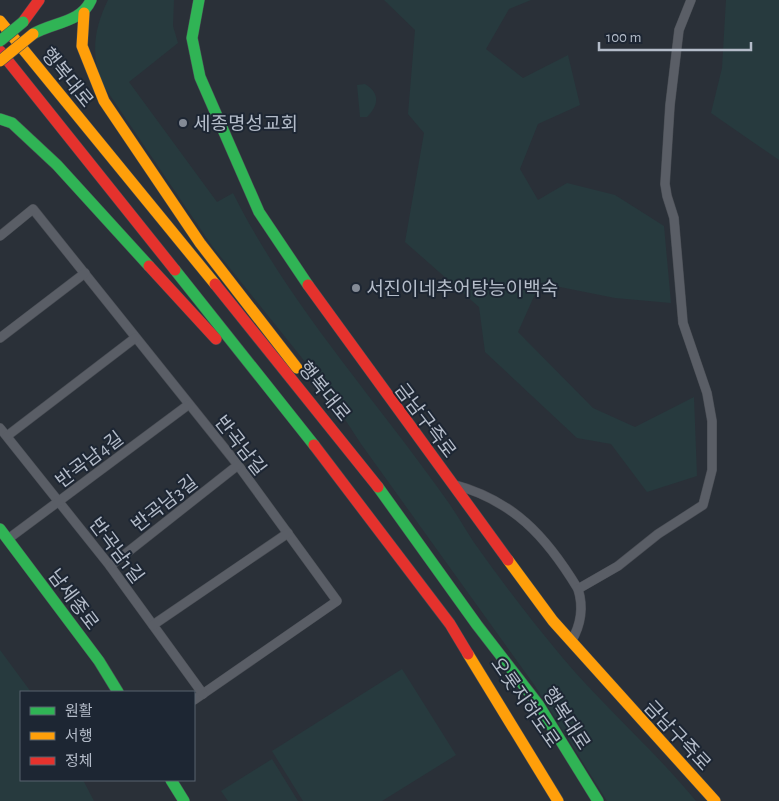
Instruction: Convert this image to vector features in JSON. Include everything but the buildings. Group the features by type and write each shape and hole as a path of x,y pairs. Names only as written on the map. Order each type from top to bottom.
{"main road":[{"path":"0,41 23,22 39,0"},
{"path":"91,0 84,13 82,46 104,101 200,243 297,367 329,424"},
{"path":"188,0 194,14"},
{"name":"금남구즉로","path":"192,0 194,14 192,38 200,77 259,212 304,283 571,642 715,801"},
{"name":"금남구즉로","path":"194,14 199,0"},
{"path":"0,61 33,34 48,25 78,17 84,13"},
{"name":"행복대로","path":"0,21 392,504 477,625 538,704 598,801"},
{"name":"행복대로","path":"0,51 309,439 450,624 558,801"},
{"path":"0,119 12,123 57,165 208,330 246,375 309,439"},
{"name":"남세종로","path":"0,529 99,661 117,691"},
{"name":"오롯지하도로","path":"450,624 538,750 570,801"},
{"name":"오롯지하도로","path":"477,625 587,801"},
{"path":"172,781 184,801"}],"street":[{"path":"578,589 618,566 658,534 703,505 712,470 712,421 707,393 684,322 674,218 665,184 670,105 679,30 691,0"},
{"name":"반곡남길","path":"0,236 33,210 238,466 337,601 195,699"},
{"path":"0,338 85,273"},
{"path":"7,436 135,338"},
{"name":"반곡남4길","path":"8,539 188,405"},
{"name":"반곡남1길","path":"0,428 110,566 203,694"},
{"name":"반곡남3길","path":"110,566 238,466"},
{"path":"452,484 474,490 517,515 557,554 581,597 579,627 571,642"},
{"path":"153,625 288,533"}],"green space":[{"path":"108,0 174,0 173,26 178,43 129,82 217,202 233,193 255,234 306,312 450,504 473,541 505,586 562,657 696,801 607,801 535,686 361,444 318,378 212,246 103,85 96,63 95,42 99,21"},
{"path":"384,0 531,0 509,9 486,49 523,78 568,55 580,105 538,124 520,169 538,200 567,183 615,195 664,226 671,303 615,298 540,283 518,332 593,408 635,427 694,397 697,476 647,492 611,444 577,438 485,352 479,307 405,242 424,133 408,114 415,30"},
{"path":"726,0 779,0 779,160 711,113 722,68"},
{"path":"365,84 373,91 376,104 367,117 360,117 357,85"},
{"path":"0,650 30,691 20,691 20,781 84,781 94,801 0,801"},
{"path":"402,669 456,755 382,801 303,801 272,751"},
{"path":"272,759 298,801 228,801 221,791"}],"traffic: fast":[{"path":"33,34 74,18 86,8 91,0"},
{"path":"199,0 192,38 200,77 259,212 308,285"},
{"path":"0,41 23,22"},
{"path":"0,119 12,123 57,165 149,266"},
{"path":"175,270 314,445"},
{"path":"378,487 477,625 538,704 598,801"},
{"path":"0,529 99,661 117,691"},
{"path":"172,781 184,801"}],"traffic: slow":[{"path":"84,13 82,46 104,101 200,243 297,368"},
{"path":"0,21 215,284"},
{"path":"0,61 33,34"},
{"path":"508,560 553,621 715,801"},
{"path":"468,654 558,801"}],"traffic: jam":[{"path":"23,22 39,0"},
{"path":"0,51 175,270"},
{"path":"149,266 216,339"},
{"path":"215,284 378,487"},
{"path":"308,285 508,560"},
{"path":"314,445 450,624 468,654"}],"place":[{"name":"세종명성교회","path":"183,123"},
{"name":"서진이네추어탕능이백숙","path":"356,288"}]}
